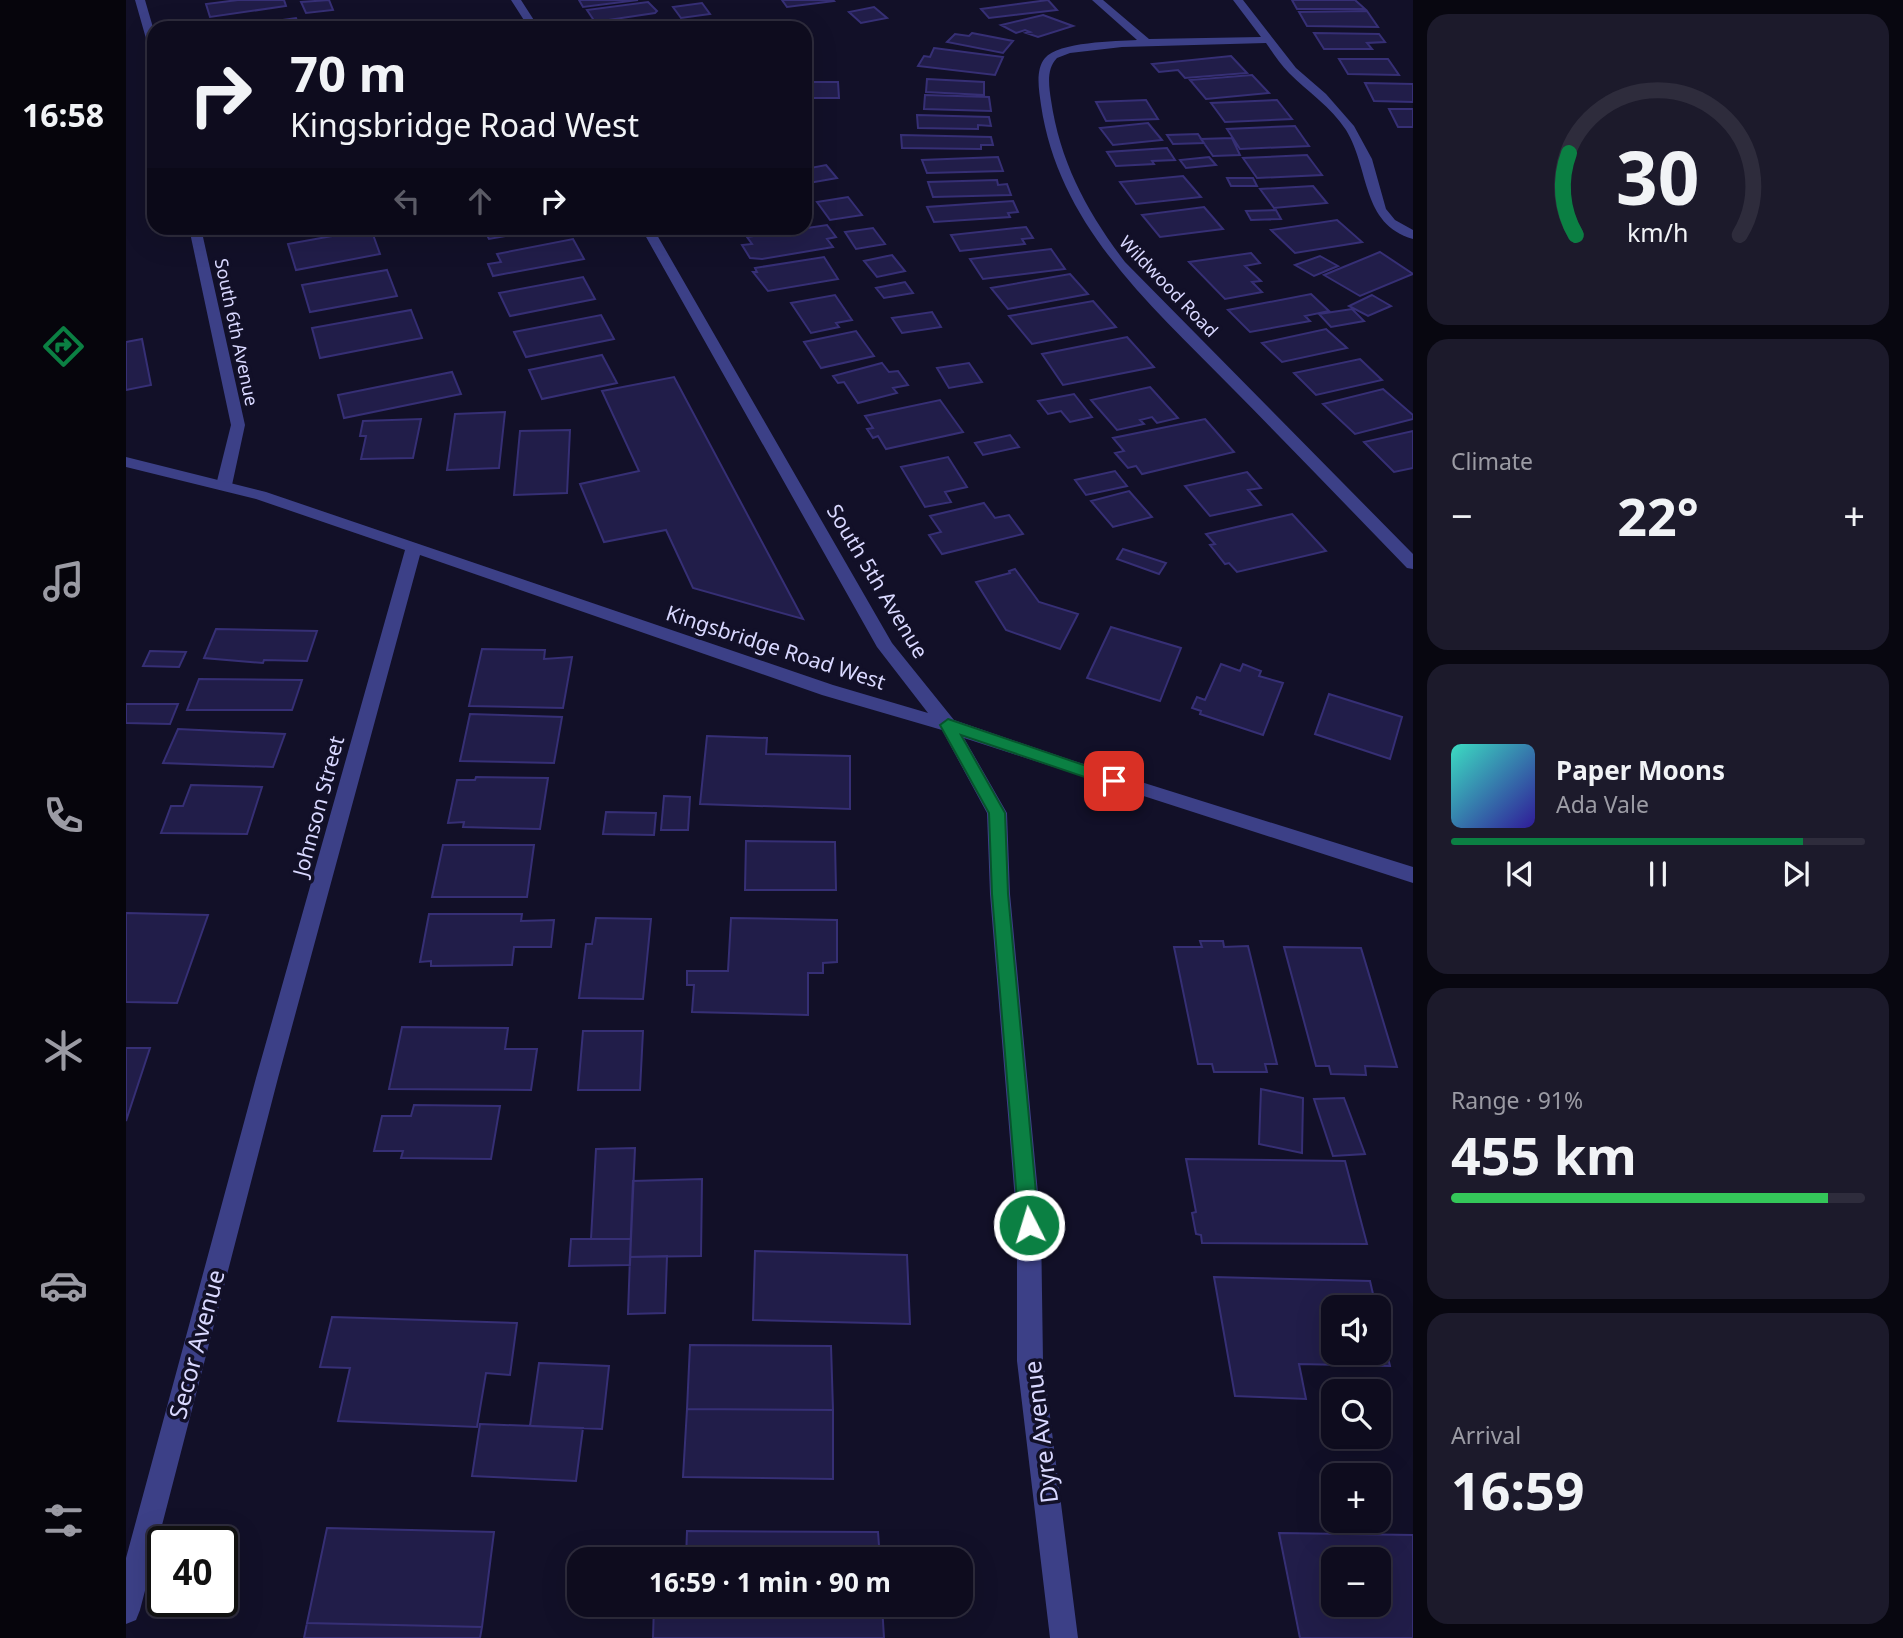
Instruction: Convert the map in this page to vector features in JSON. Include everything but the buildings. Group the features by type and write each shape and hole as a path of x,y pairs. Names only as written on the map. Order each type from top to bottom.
{"street":[{"path":"140,0 147,24"},
{"path":"516,0 530,21"},
{"path":"1097,0 1148,44"},
{"path":"1238,0 1266,40 1350,128 1366,159 1380,210 1391,223 1413,235"},
{"name":"Wildwood Road","path":"1266,40 1148,44 1068,51 1047,62 1044,87 1050,138 1087,223 1120,265 1413,564"},
{"name":"South 6th Avenue","path":"197,235 238,425 223,485"},
{"name":"South 5th Avenue","path":"651,235 887,647 948,725 997,813 1001,907 1029,1225"},
{"name":"Kingsbridge Road West","path":"126,462 223,485 414,547 828,690 948,725 1064,765 1413,875"},
{"name":"Johnson Street","path":"267,1078 414,547"},
{"name":"Secor Avenue","path":"126,1610 267,1078"},
{"name":"Dyre Avenue","path":"1029,1225 1030,1361 1064,1638"}],"route":[{"path":"1029,1225 1000,894 997,813 948,725 1114,781"}]}
